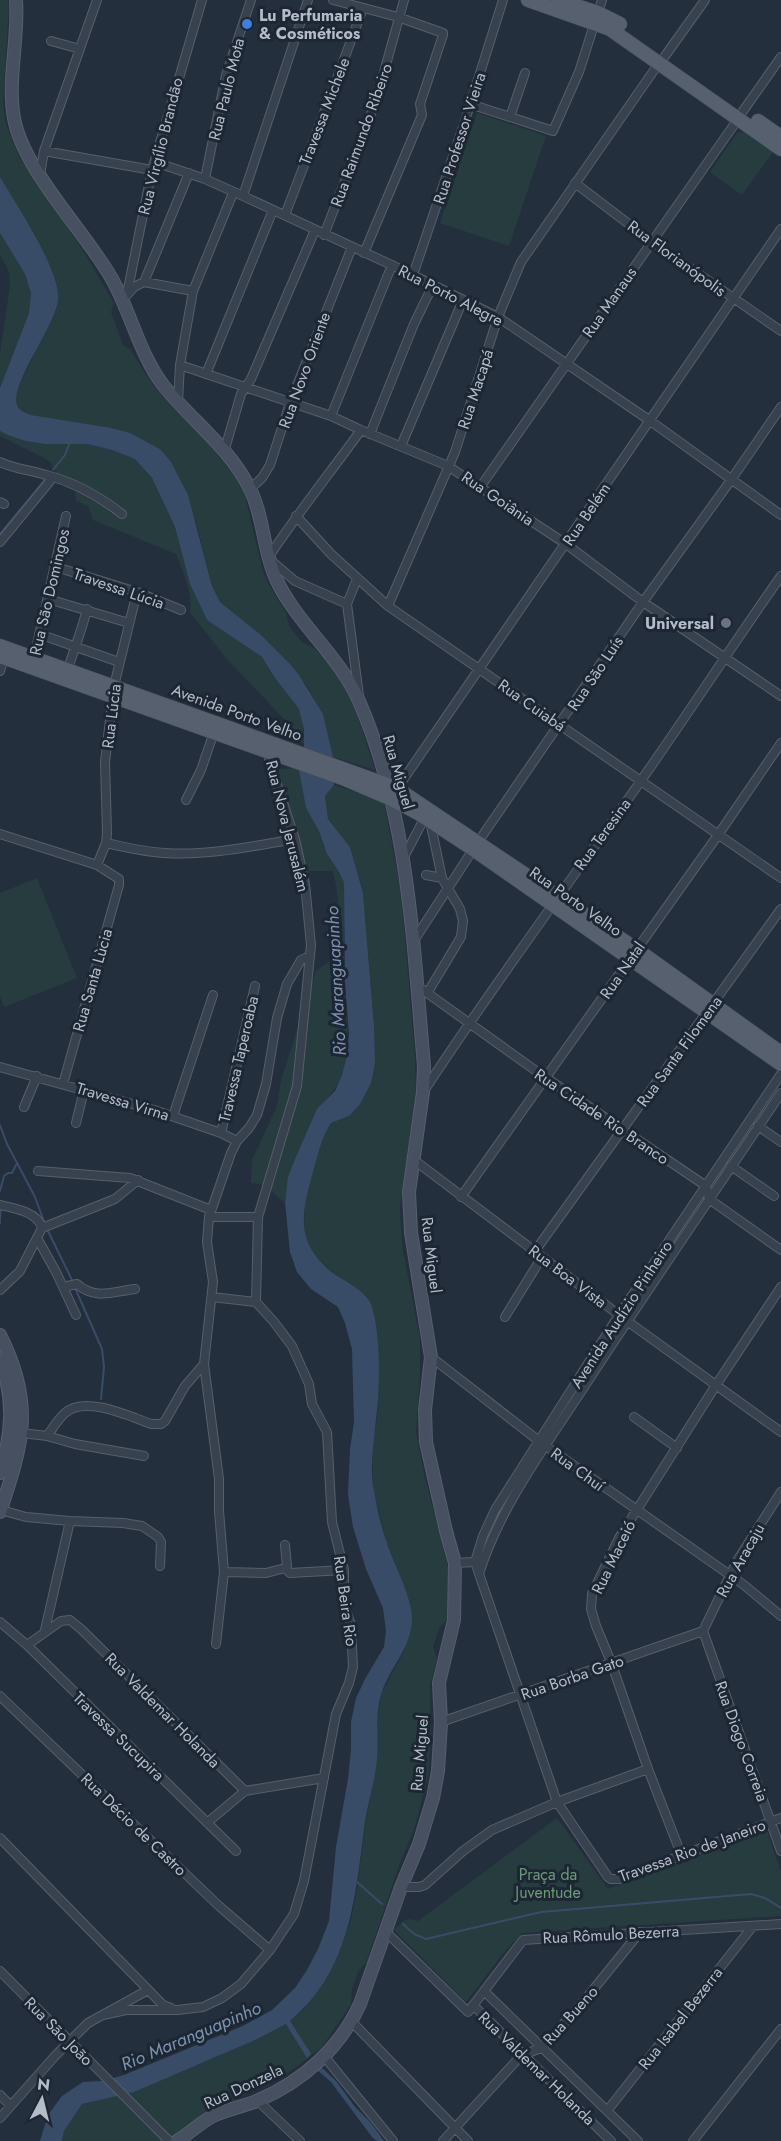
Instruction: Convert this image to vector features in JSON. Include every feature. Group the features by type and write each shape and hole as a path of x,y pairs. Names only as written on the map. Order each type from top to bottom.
{"main road":[{"path":"16,0 14,119 27,154 125,300 154,370 178,401 224,452 250,489 258,511 274,576 287,600 349,681 360,703"},
{"path":"528,0 598,12"},
{"path":"558,0 598,12 619,24 662,60 740,115 781,149"},
{"path":"740,115 781,137"},
{"path":"1,658 68,669 114,691"},
{"path":"33,662 114,691"},
{"name":"Avenida Porto Velho","path":"114,691 214,732 271,751 299,757"},
{"name":"Avenida Porto Velho","path":"114,691 347,774"},
{"name":"Rua Miguel","path":"360,703 392,790 413,942 423,1092 410,1192 411,1233 431,1358 425,1410 426,1442 455,1563 454,1620 439,1683 441,1722 438,1771 433,1798 419,1844 386,1932"},
{"name":"Rua Porto Velho","path":"347,774 392,790 476,846 710,1009 781,1064"},
{"name":"Rua Porto Velho","path":"392,790 428,819 476,846"},
{"name":"Rua Porto Velho","path":"710,1009 781,1053"},
{"path":"0,1335 17,1373 22,1399 22,1433 12,1476 0,1511"},
{"path":"0,1360 10,1395 12,1413 8,1446 0,1473"},
{"name":"Rua Donzela","path":"177,2141 214,2116 284,2088 337,2043 352,2022 375,1967 386,1932"}],"street":[{"path":"40,175 44,151 97,0"},
{"name":"Rua Virgílio Brandão","path":"125,300 154,166 202,0"},
{"name":"Rua Paulo Mota","path":"205,179 226,75 251,0"},
{"path":"243,196 308,0"},
{"path":"333,0 398,17 443,33 443,39 420,104 422,116 364,253"},
{"name":"Rua Raimundo Ribeiro","path":"324,235 376,101 404,0"},
{"name":"Rua Professor Vieira","path":"413,275 471,105 503,0"},
{"name":"Rua Macapá","path":"388,606 454,452 498,317 521,262 705,0"},
{"name":"Travessa Michele","path":"285,215 363,8"},
{"path":"471,105 553,131 579,72 598,12"},
{"path":"51,41 80,50"},
{"name":"Rua Manaus","path":"481,486 781,57"},
{"path":"510,117 525,73"},
{"name":"Rua Porto Alegre","path":"44,151 189,173 413,275 498,317 649,420 781,515"},
{"path":"144,282 189,173"},
{"name":"Rua Florianópolis","path":"575,183 651,241 781,331"},
{"path":"178,401 180,365 193,291 233,193"},
{"path":"207,374 273,210"},
{"name":"Rua Belém","path":"392,790 566,544 781,229"},
{"path":"224,452 241,394 251,379 315,230"},
{"name":"Rua Novo Oriente","path":"250,489 262,478 270,465 290,403 352,247"},
{"path":"331,416 392,265"},
{"path":"125,300 134,287 144,282 193,291"},
{"path":"370,434 414,324 433,285"},
{"path":"401,446 463,300"},
{"name":"Rua Goiânia","path":"180,365 331,416 448,466 566,544 643,602 781,696"},
{"name":"Rua São Luís","path":"413,942 448,887 643,602 781,407"},
{"path":"347,604 296,580 268,558 296,516 313,497 361,430"},
{"path":"0,462 70,483 97,496 122,514"},
{"path":"0,542 50,481"},
{"name":"Rua São Domingos","path":"33,662 66,516"},
{"name":"Rua Cuiabá","path":"296,516 357,579 388,606 781,878"},
{"name":"Travessa Lúcia","path":"56,567 137,592 181,610"},
{"name":"Rua Teresina","path":"423,1092 469,1022 641,781 781,576"},
{"name":"Rua Miguel","path":"357,579 347,604 360,703"},
{"name":"Rua Lúcia","path":"106,843 108,822 105,762 119,662 137,592"},
{"path":"48,599 129,623"},
{"path":"68,669 87,609"},
{"path":"39,634 119,662"},
{"path":"186,800 204,762 214,732"},
{"name":"Rua Natal","path":"461,1197 781,743"},
{"name":"Rua Nova Jerusalém","path":"256,1302 258,1217 297,1086 310,956 309,913 295,839 269,760 271,751"},
{"path":"403,860 428,819"},
{"path":"428,819 442,878 462,917 461,937 428,992"},
{"path":"0,834 97,865 106,843 145,851 184,854 236,849 295,839"},
{"name":"Rua Santa Lùcia","path":"63,1084 119,885 117,876 97,865"},
{"path":"426,875 442,878"},
{"name":"Rua Santa Filomena","path":"505,1317 539,1254 622,1130 781,909"},
{"path":"216,1644 224,1572 219,1479 204,1364 213,1274 207,1242 210,1214 237,1141 257,1115 266,1084 277,1018 287,984 301,960 310,956"},
{"name":"Rua Cidade Rio Branco","path":"416,985 622,1130 706,1186"},
{"name":"Travessa Taperoaba","path":"221,1133 255,986"},
{"path":"173,1116 213,996"},
{"name":"Travessa Virna","path":"3,1067 173,1116 237,1141"},
{"name":"Avenida Audízio Pinheiro","path":"475,1562 483,1536 495,1510 542,1444 592,1366 619,1315 781,1074"},
{"path":"24,1107 37,1076"},
{"path":"76,1123 84,1090"},
{"name":"Avenida Audízio Pinheiro","path":"592,1366 627,1321 781,1093"},
{"path":"758,1126 781,1142"},
{"name":"Rua Boa Vista","path":"414,1160 627,1321 781,1432"},
{"path":"731,1166 774,1196"},
{"path":"38,1172 138,1180 210,1214 258,1217"},
{"path":"0,1290 20,1270 44,1226 115,1199 138,1180"},
{"path":"706,1186 709,1199 781,1250"},
{"path":"2,1206 36,1217 44,1226"},
{"path":"37,1238 76,1316"},
{"path":"63,1287 75,1284 95,1294 135,1289"},
{"name":"Rua Maceió","path":"681,1854 591,1609 592,1594 619,1538 781,1287"},
{"path":"212,1297 256,1302"},
{"name":"Rua Beira Rio","path":"103,2015 126,2010 177,2010 203,2007 222,1998 241,1984 270,1950 294,1914 304,1881 336,1714 353,1667 351,1624 344,1604 344,1570 332,1522 327,1432 312,1404 309,1384 292,1346 256,1302"},
{"name":"Rua Chuí","path":"431,1358 542,1444 729,1575 781,1616"},
{"path":"48,1436 70,1408 84,1406 97,1406 151,1424 161,1424 185,1386 204,1364"},
{"path":"633,1417 677,1448"},
{"path":"22,1433 48,1436 75,1444 144,1456"},
{"name":"Avenida Audízio Pinheiro","path":"479,1575 498,1525 542,1444"},
{"name":"Rua Aracaju","path":"703,1631 729,1575 781,1492"},
{"path":"0,1511 26,1517 142,1526 158,1537 161,1542 160,1566"},
{"path":"27,1645 45,1630 70,1521"},
{"path":"285,1545 287,1566 285,1568"},
{"path":"455,1563 475,1562 557,1802"},
{"path":"224,1572 266,1573 285,1568"},
{"path":"285,1568 290,1573 344,1570"},
{"name":"Rua Valdemar Holanda","path":"45,1630 65,1619 70,1620 245,1791"},
{"name":"Travessa Sucupira","path":"0,1623 27,1645 93,1713 236,1851"},
{"name":"Rua Borba Gato","path":"441,1722 703,1631"},
{"name":"Rua Diogo Correia","path":"703,1631 781,1851"},
{"name":"Rua Décio de Castro","path":"0,1696 219,1906 270,1950"},
{"path":"401,1887 425,1885 463,1851 492,1830 557,1802 648,1769"},
{"path":"208,1822 245,1791 324,1778"},
{"name":"Travessa Rio de Janeiro","path":"557,1802 605,1873 615,1880 781,1818"},
{"path":"0,1838 163,2005 177,2010"},
{"name":"Rua Rômulo Bezerra","path":"473,2006 523,1940 781,1924"},
{"name":"Rua Isabel Bezerra","path":"607,2111 753,1926"},
{"name":"Rua Valdemar Holanda","path":"386,1932 468,2012 473,2006 611,2141"},
{"name":"Rua Bueno","path":"443,2141 523,2055 543,2047 640,1932"},
{"name":"Rua São João","path":"0,1971 169,2141"},
{"path":"0,2118 88,2023 148,1990"},
{"name":"Rua Valdemar Holanda","path":"484,1991 638,2141"},
{"path":"352,2022 468,2141"},
{"path":"693,2141 781,2029"},
{"path":"324,2056 393,2141"},
{"path":"0,2095 10,2105"},
{"path":"257,2100 300,2141"}],"green space":[{"path":"0,0 8,0 9,6 3,103 6,125 19,156 82,249 114,303 111,312 123,345 131,350 157,390 208,443 244,491 267,581 286,613 289,626 302,642 314,648 333,669 347,690 375,770 333,757 323,714 306,685 291,665 261,635 220,602 212,586 197,525 178,476 160,449 130,433 31,415 21,411 16,404 16,390 30,364 58,293 44,254 0,177"},
{"path":"477,113 546,136 509,246 440,223"},
{"path":"744,132 773,152 742,195 710,172 737,133"},
{"path":"0,233 25,274 31,293 29,313 0,388 0,354 10,285 9,272 0,254"},
{"path":"0,431 26,441 45,444 88,444 135,459 152,478 175,527 190,584 207,620 262,657 303,717 304,745 300,739 285,733 288,723 225,657 190,612 189,590 176,554 93,520 88,506 76,501 75,491 63,486 50,461 0,436"},
{"path":"293,768 299,771 306,808 319,831 327,854 344,883 344,972 348,1042 340,1079 317,1114 299,1150 290,1175 285,1203 264,1185 251,1183 252,1160 277,1106 281,1080 316,971 335,957 338,914 337,891 332,871 302,871 272,770"},
{"path":"334,785 384,801 401,892 416,1092 400,1206 402,1245 420,1339 416,1432 425,1478 448,1567 450,1591 447,1619 439,1629 433,1647 437,1658 430,1686 431,1732 428,1776 414,1830 400,1863 366,1963 359,1970 352,1989 351,2004 322,2047 268,2085 224,2104 169,2141 62,2141 64,2131 82,2104 209,2060 288,2023 303,2010 326,1979 339,1953 351,1920 377,1759 376,1723 382,1692 404,1651 406,1591 386,1541 373,1489 372,1448 377,1418 378,1379 354,1286 331,1271 311,1251 306,1239 304,1223 308,1186 325,1135 331,1123 349,1116 375,1063 363,893 350,847 328,819 325,796"},
{"path":"37,878 77,978 4,1007 0,997 0,893"},
{"name":"Praça da Juventude","path":"557,1818 608,1889 767,1831 781,1872 781,1916 522,1933 501,1956 466,2002 394,1930 404,1920 418,1921"}],"water":[{"name":"Rio Maranguapinho","path":"0,177 45,255 57,287 58,300 55,311 20,384 16,396 18,407 31,415 130,433 160,449 171,462 188,495 212,586 220,602 261,635 291,665 323,714 333,757 334,785 325,796 328,819 350,847 363,893 375,1063 371,1083 360,1104 349,1116 331,1123 324,1135 309,1187 304,1227 312,1250 321,1262 362,1292 372,1307 379,1362 372,1455 373,1482 383,1531 412,1612 408,1641 386,1683 380,1701 377,1718 376,1768 347,1929 326,1978 311,2001 290,2021 311,2054 307,2058 286,2024 255,2040 134,2092 82,2104 64,2131 62,2141 40,2141 48,2115 62,2096 83,2082 102,2081 124,2075 243,2026 272,2010 295,1988 307,1970 329,1921 336,1847 348,1779 351,1722 356,1698 384,1647 386,1631 383,1608 366,1569 353,1527 348,1494 354,1422 352,1349 338,1307 311,1289 297,1272 290,1252 285,1203 288,1177 317,1109 335,1091 342,1075 347,1056 349,1033 345,984 344,883 327,854 319,831 306,808 299,771 304,745 304,729 299,709 262,657 207,620 190,584 175,527 152,478 135,459 88,444 45,444 26,441 0,431 0,388 29,313 31,293 25,274 0,233"},
{"path":"319,2065 336,2081 384,2141 377,2141 372,2137 331,2082 315,2068"}],"waterway":[{"path":"53,470 65,455 70,442"},
{"path":"0,534 44,481"},
{"path":"0,1125 73,1282"},
{"path":"0,1191 4,1176 12,1173 16,1165"},
{"path":"0,1219 1,1207"},
{"path":"75,1288 102,1349 104,1367 101,1399"},
{"path":"357,1882 382,1904"},
{"path":"403,1924 414,1934 426,1939 541,1912 751,1894 765,1898 781,1908"}],"place":[{"name":"Lu Perfumaria & Cosméticos","path":"247,24"},
{"name":"Universal","path":"726,623"}]}
